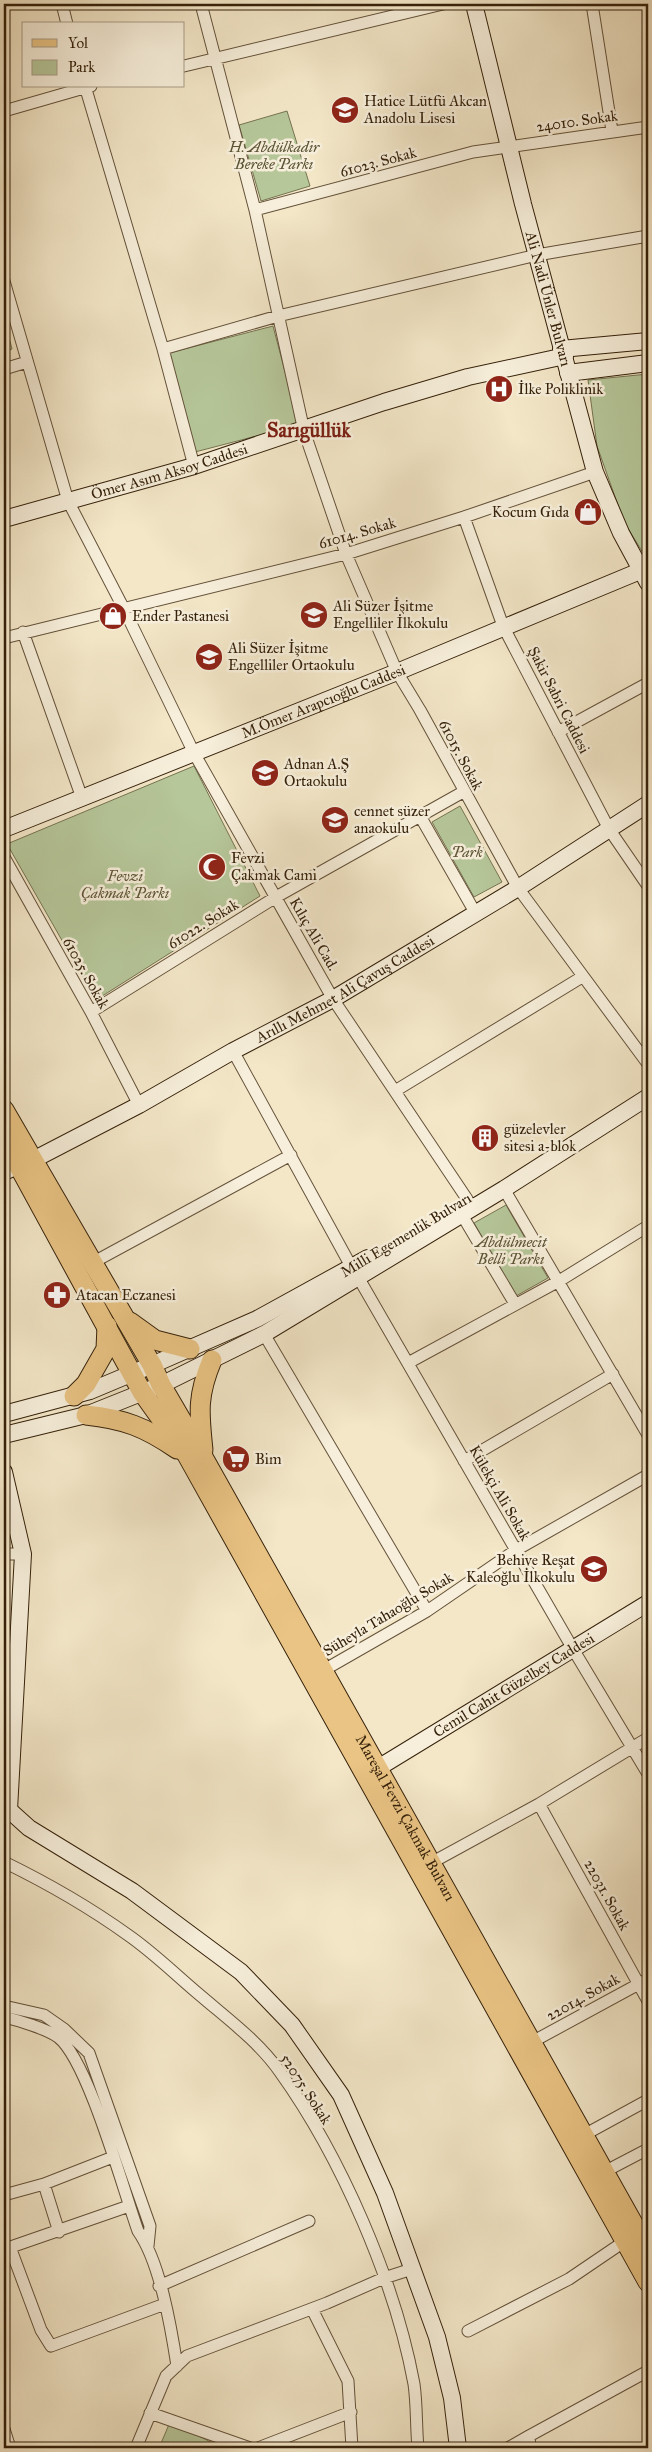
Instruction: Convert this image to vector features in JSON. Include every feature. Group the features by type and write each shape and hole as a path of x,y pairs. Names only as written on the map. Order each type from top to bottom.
{"main road":[{"path":"4,1110 18,1166"},
{"path":"4,1139 133,1372 142,1392 195,1456 641,2242 648,2282"},
{"name":"Mareşal Fevzi Çakmak Bulvarı","path":"18,1166 92,1263 152,1365 195,1456 324,1670 584,2135 641,2242"},
{"path":"124,1318 155,1340 190,1349"},
{"path":"74,1396 86,1384 106,1349 107,1326"},
{"path":"195,1456 202,1385 212,1360"},
{"path":"86,1415 106,1417 150,1431 195,1456"}],"street":[{"path":"62,4 67,22"},
{"name":"61015. Sokak","path":"201,4 255,210 304,431 346,554 397,672 518,888 648,1064"},
{"path":"185,66 443,4"},
{"name":"Ali Nadi Ünler Bulvarı","path":"474,4 537,255 595,472 644,577"},
{"path":"592,4 612,131"},
{"path":"4,111 84,88"},
{"path":"87,88 163,349 194,466"},
{"name":"24010. Sokak","path":"510,146 648,127"},
{"name":"61023. Sokak","path":"255,210 473,152 510,146"},
{"path":"163,349 278,316 537,255 648,236"},
{"name":"Kılıç Ali Cad.","path":"4,281 68,501 194,753 333,998 467,1199"},
{"name":"Ömer Asım Aksoy Caddesi","path":"4,519 194,466 304,431 384,402 468,377 648,341"},
{"name":"Ömer Asım Aksoy Caddesi","path":"564,359 648,363"},
{"path":"4,369 27,362"},
{"name":"61014. Sokak","path":"4,638 346,554 464,517 595,472"},
{"name":"Şakir Sabri Caddesi","path":"464,517 503,626 609,829 648,886"},
{"name":"M.Ömer Arapcıoğlu Caddesi","path":"4,829 397,672 503,626 644,577"},
{"path":"23,632 82,798"},
{"path":"558,732 648,683"},
{"name":"61022. Sokak","path":"91,1012 276,897 464,792"},
{"name":"Arıllı Mehmet Ali Çavuş Caddesi","path":"18,1166 139,1105 333,998 476,914 648,804"},
{"path":"420,816 476,914"},
{"name":"61025. Sokak","path":"4,857 91,1012 139,1105"},
{"path":"395,1091 582,977"},
{"name":"Külekçi Ali Sokak","path":"234,1051 355,1272 573,1649 648,1774"},
{"name":"Milli Egemenlik Bulvarı","path":"4,1435 86,1415 161,1385 264,1334 467,1199 648,1084"},
{"name":"Milli Egemenlik Bulvarı","path":"4,1414 74,1396 152,1365 257,1319 355,1272 462,1215 648,1097"},
{"path":"92,1263 291,1155"},
{"path":"504,1189 648,1435"},
{"path":"462,1215 515,1304"},
{"path":"408,1363 559,1281 648,1226"},
{"path":"264,1334 427,1611"},
{"path":"464,1461 613,1374"},
{"path":"4,1472 23,1554 10,1667 6,1809 29,1828 132,1891 234,1966 292,2024 341,2095 385,2193 437,2337 452,2398 458,2448"},
{"name":"Süheyla Tahaoğlu Sokak","path":"324,1670 427,1611 516,1550 648,1475"},
{"path":"4,1554 23,1554"},
{"name":"Cemil Cahit Güzelbey Caddesi","path":"378,1768 648,1603"},
{"path":"431,1863 539,1804 648,1738"},
{"name":"22031. Sokak","path":"539,1804 643,1981 648,2001"},
{"name":"52075. Sokak","path":"4,1862 76,1901 130,1936 241,2029 280,2070 307,2114 361,2215 384,2278 414,2385 418,2448"},
{"name":"22014. Sokak","path":"532,2042 643,1981"},
{"path":"4,2006 44,2015 64,2029 89,2054 150,2226 148,2246"},
{"path":"4,2016 58,2037 74,2056 83,2074 138,2231 148,2246 165,2304 177,2366"},
{"path":"584,2135 648,2100"},
{"path":"604,2172 648,2149"},
{"path":"4,2195 44,2184 113,2157"},
{"path":"44,2184 58,2232"},
{"path":"129,2206 7,2249 41,2330 51,2346 165,2304"},
{"path":"159,2286 309,2221"},
{"path":"468,2331 641,2242"},
{"path":"139,2447 150,2413 166,2376 187,2356 384,2278 412,2269"},
{"path":"312,2308 348,2381 352,2448"},
{"path":"508,2448 530,2442 648,2371"},
{"path":"258,2448 350,2412"},
{"path":"150,2413 250,2448"},
{"path":"4,2429 10,2448"}],"green space":[{"name":"H. Abdülkadir Bereke Parkı","path":"287,111 310,186 261,201 239,125"},
{"path":"4,318 12,349 4,352"},
{"path":"273,326 299,425 195,452 169,353"},
{"path":"648,374 648,561 624,522 597,446 588,380"},
{"name":"Fevzi Çakmak Parkı","path":"194,766 260,896 96,1000 7,844"},
{"name":"Park","path":"460,806 502,882 474,897 432,822"},
{"name":"Abdülmecit Belli Parkı","path":"506,1205 548,1278 516,1296 474,1223"},
{"path":"170,2422 223,2448 159,2448"}],"place":[{"name":"Hatice Lütfü Akcan Anadolu Lisesi","path":"345,110"},
{"name":"İlke Poliklinik","path":"499,389"},
{"name":"Kocum Gıda","path":"588,512"},
{"name":"Ali Süzer İşitme Engelliler İlkokulu","path":"314,615"},
{"name":"Ender Pastanesi","path":"113,616"},
{"name":"Ali Süzer İşitme Engelliler Ortaokulu","path":"209,657"},
{"name":"Adnan A.Ş Ortaokulu","path":"265,773"},
{"name":"cennet süzer anaokulu","path":"335,820"},
{"name":"Fevzi Çakmak Cami","path":"212,867"},
{"name":"güzelevler sitesi a-blok","path":"485,1138"},
{"name":"Atacan Eczanesi","path":"57,1295"},
{"name":"Bim","path":"236,1459"},
{"name":"Behiye Reşat Kaleoğlu İlkokulu","path":"594,1569"}],"district":[{"name":"Sarıgüllük","path":"309,430"}]}
